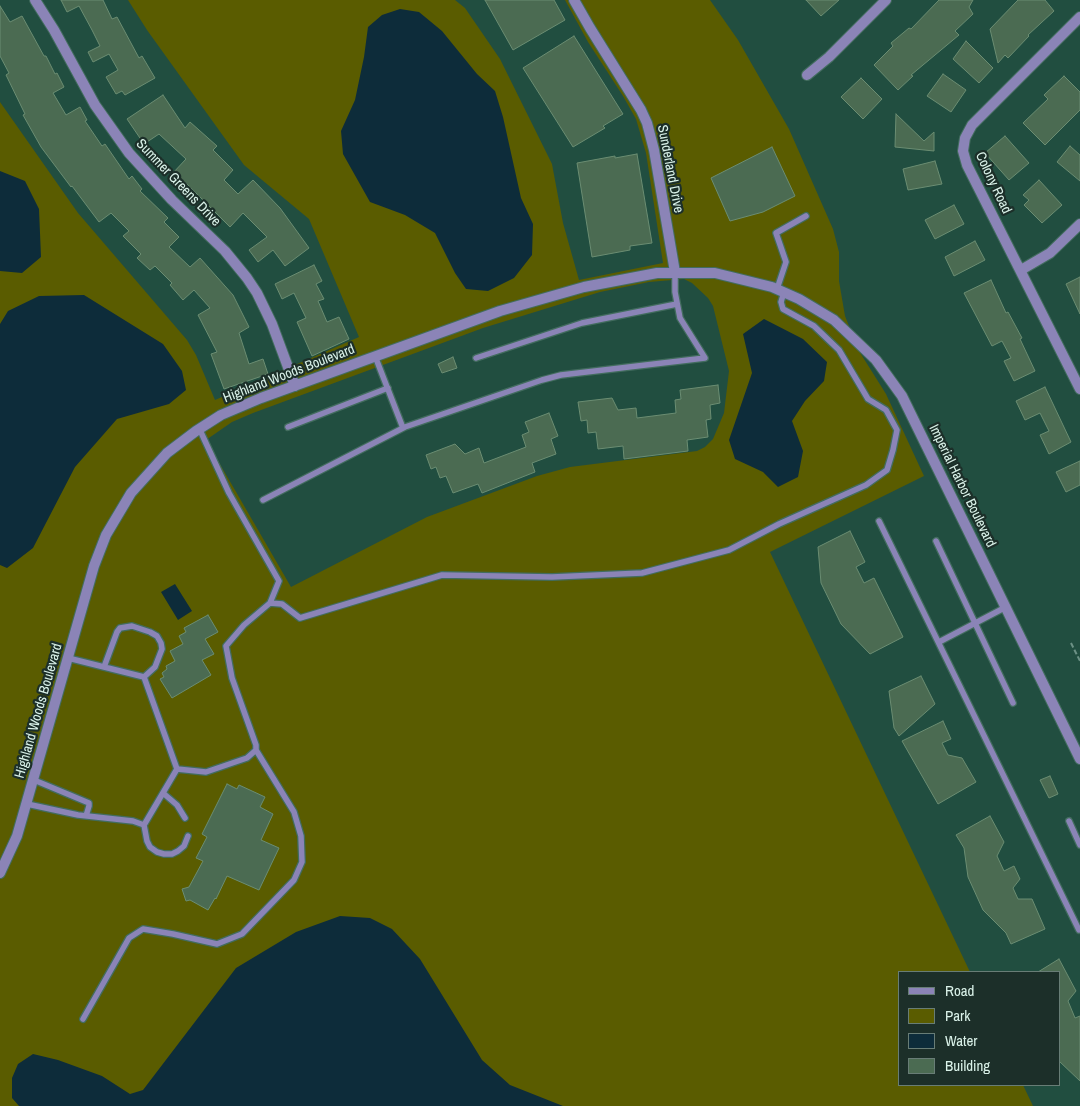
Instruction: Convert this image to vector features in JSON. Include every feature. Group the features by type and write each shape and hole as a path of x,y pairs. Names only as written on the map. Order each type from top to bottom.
{"street":[{"name":"Summer Greens Drive","path":"34,0 54,30 95,105 129,153 172,200 225,251 247,278 257,293 272,324 295,386"},
{"name":"Sunderland Drive","path":"574,0 647,123 654,150 675,272"},
{"path":"807,75 829,57 886,0"},
{"name":"Colony Road","path":"1080,17 972,125 965,138 963,151 967,165 1080,389"},
{"path":"1021,270 1050,253 1080,224"},
{"name":"Highland Woods Boulevard","path":"0,873 17,836 27,804 94,566 114,521 131,493 148,472 199,428 234,409 500,311 551,295 642,275 675,272 714,273 756,282"},
{"name":"Imperial Harbor Boulevard","path":"756,282 781,291 822,313 845,329 871,354 894,383 1080,759"}],"lane":[{"path":"270,603 282,604 300,618 442,575 552,578 642,573 729,550 779,524 866,485 887,470 897,430 886,410 868,399 839,350 814,326 783,309 781,291 786,262 776,233 806,216"},
{"path":"263,500 403,428 542,380 561,375 705,358 680,318 675,292 675,272"},
{"path":"476,358 582,323 677,304"},
{"path":"375,356 403,428"},
{"path":"288,427 388,388"},
{"path":"83,1019 129,938 143,929 217,944 242,934 294,880 302,862 301,836 294,812 256,750 256,745 232,678 226,646 244,625 270,603 279,581 229,493 199,428"},
{"path":"879,521 1080,930"},
{"path":"936,541 1013,703"},
{"path":"939,642 1006,607"},
{"path":"104,667 117,632 120,628 132,626 157,636 161,643 162,649 155,667 144,677"},
{"path":"68,658 144,677"},
{"path":"144,677 177,769 144,825 147,842 157,852 172,854 184,846 188,836"},
{"path":"177,769 206,772 247,758 256,750"},
{"path":"34,780 89,803 86,816"},
{"path":"163,794 177,805 185,818"},
{"path":"27,804 86,816 132,821 144,825"},
{"path":"1069,821 1080,845"}],"path":[{"path":"1071,643 1080,660"}],"green space":[{"path":"128,0 455,0 465,8 500,59 552,164 563,223 579,280 663,263 646,153 636,119 588,42 565,0 710,0 738,40 789,129 833,229 839,252 839,281 845,316 859,351 886,394 924,476 770,552 970,971 898,971 898,1086 1023,1086 1033,1106 0,1106 0,102 78,213 187,340 196,355 215,400 359,337 309,219 244,165 147,30","holes":["684,279 692,283 708,298 713,306 729,371 724,413 713,439 705,447 697,451 570,467 537,476 427,517 291,587 206,440 232,422 253,413 483,328 600,292 649,282"]}],"water":[{"path":"400,9 419,12 442,31 477,74 495,91 503,117 521,198 533,224 532,255 514,278 488,291 466,289 455,273 435,233 405,215 370,202 343,154 341,131 355,100 368,27 382,15"},
{"path":"0,171 25,181 39,209 41,257 22,273 0,271"},
{"path":"84,295 163,344 182,371 186,390 169,404 117,419 75,467 33,548 7,568 0,565 0,324 8,311 39,296"},
{"path":"764,319 803,339 827,362 824,381 805,401 792,421 803,451 798,477 778,487 763,472 735,459 729,440 752,373 743,334"},
{"path":"175,584 192,611 178,620 161,592"},
{"path":"340,916 370,918 392,929 420,959 482,1060 510,1085 563,1106 19,1106 12,1098 12,1078 18,1064 33,1054 58,1060 102,1076 130,1094 143,1090 236,968 296,932"}],"building":[{"path":"61,0 103,0 112,19 117,17 139,58 142,56 155,78 125,95 122,91 116,94 106,77 118,70 109,54 93,62 88,52 100,46 92,30 79,6 67,12"},
{"path":"485,0 554,0 565,20 513,50"},
{"path":"806,0 839,0 821,16"},
{"path":"939,0 973,0 969,7 973,14 955,31 959,35 911,75 913,76 898,90 874,65 893,46 891,43 909,28 911,29"},
{"path":"1018,0 1045,0 1054,11 1028,35 1008,58 1005,55 998,63 990,29"},
{"path":"0,6 10,22 22,16 55,74 57,73 64,87 53,93 66,115 80,107 87,120 85,121 102,146 105,144 129,179 132,176 142,189 140,191 168,218 164,222 179,237 169,247 190,267 200,258 233,295 249,327 239,333 249,364 263,359 268,374 224,389 211,354 217,352 198,315 210,308 194,290 183,300 170,285 172,283 155,266 150,270 137,258 141,254 123,236 129,231 111,213 99,222 41,147 23,115 25,114 6,75 9,73 0,56"},
{"path":"574,36 623,114 603,126 605,128 573,147 523,68"},
{"path":"966,41 993,68 979,83 953,59"},
{"path":"943,74 966,90 951,112 927,96"},
{"path":"1064,76 1080,92 1080,110 1045,145 1023,123 1048,99 1044,95"},
{"path":"861,78 882,99 863,119 841,97"},
{"path":"163,95 185,128 190,122 217,146 213,150 233,170 224,180 238,194 253,180 280,208 309,248 285,266 273,250 258,262 249,250 267,237 243,213 230,227 185,182 183,184 172,174 186,159 159,134 144,144 127,119"},
{"path":"896,114 924,141 934,132 934,151 895,147"},
{"path":"1005,136 1029,163 1009,180 985,153"},
{"path":"1070,146 1080,155 1080,181 1057,162"},
{"path":"772,147 795,196 763,212 730,221 711,178"},
{"path":"637,154 652,243 630,246 630,250 592,257 577,163"},
{"path":"935,161 942,184 908,190 903,169"},
{"path":"1039,180 1062,205 1042,223 1024,205 1029,200 1023,195"},
{"path":"954,205 964,224 935,239 925,220"},
{"path":"975,241 985,260 954,276 945,257"},
{"path":"314,265 322,281 316,284 324,299 318,301 327,322 339,317 349,339 312,356 297,322 306,318 294,293 282,299 275,284"},
{"path":"1080,277 1080,314 1066,284"},
{"path":"991,280 1006,313 1008,312 1022,338 1020,339 1035,371 1014,381 1004,361 1011,358 1002,341 992,346 964,293"},
{"path":"453,357 457,368 442,373 438,364"},
{"path":"718,385 720,403 710,405 711,419 706,420 708,437 687,440 688,451 624,459 623,446 598,449 596,432 588,433 587,420 581,421 578,402 612,398 618,410 636,408 637,418 676,413 675,400 681,399 680,390"},
{"path":"1045,387 1071,442 1049,454 1040,435 1049,431 1040,413 1025,420 1016,401"},
{"path":"549,413 558,436 551,439 556,454 532,463 535,472 482,493 478,484 453,493 446,476 440,478 436,467 431,469 426,455 455,444 465,454 479,448 484,463 526,447 522,435 529,432 525,422"},
{"path":"1080,461 1080,485 1066,492 1056,472"},
{"path":"850,531 865,562 856,567 864,583 874,578 903,637 870,654 841,624 821,583 818,547"},
{"path":"208,615 218,632 205,639 214,654 202,660 211,675 172,698 160,679 164,677 162,673 167,669 166,666 175,661 170,651 183,644 179,636 186,632 184,628"},
{"path":"921,676 935,704 899,736 894,728 889,691"},
{"path":"943,721 951,739 942,743 948,755 962,758 976,782 938,804 902,741"},
{"path":"1050,776 1058,794 1049,798 1040,780"},
{"path":"227,784 237,789 239,785 265,797 260,807 273,814 261,840 279,848 259,890 227,876 216,899 208,910 190,900 186,901 182,889 189,887 203,861 196,858 207,837 202,834"},
{"path":"990,816 1004,842 997,856 1004,871 1014,866 1020,879 1013,888 1018,899 1032,899 1045,929 1011,944 1006,933 983,910 968,877 964,848 956,835"},
{"path":"1059,959 1076,991 1068,1001 1075,1018 1080,1016 1080,1081 1060,1062 1060,971 1040,971"}]}
